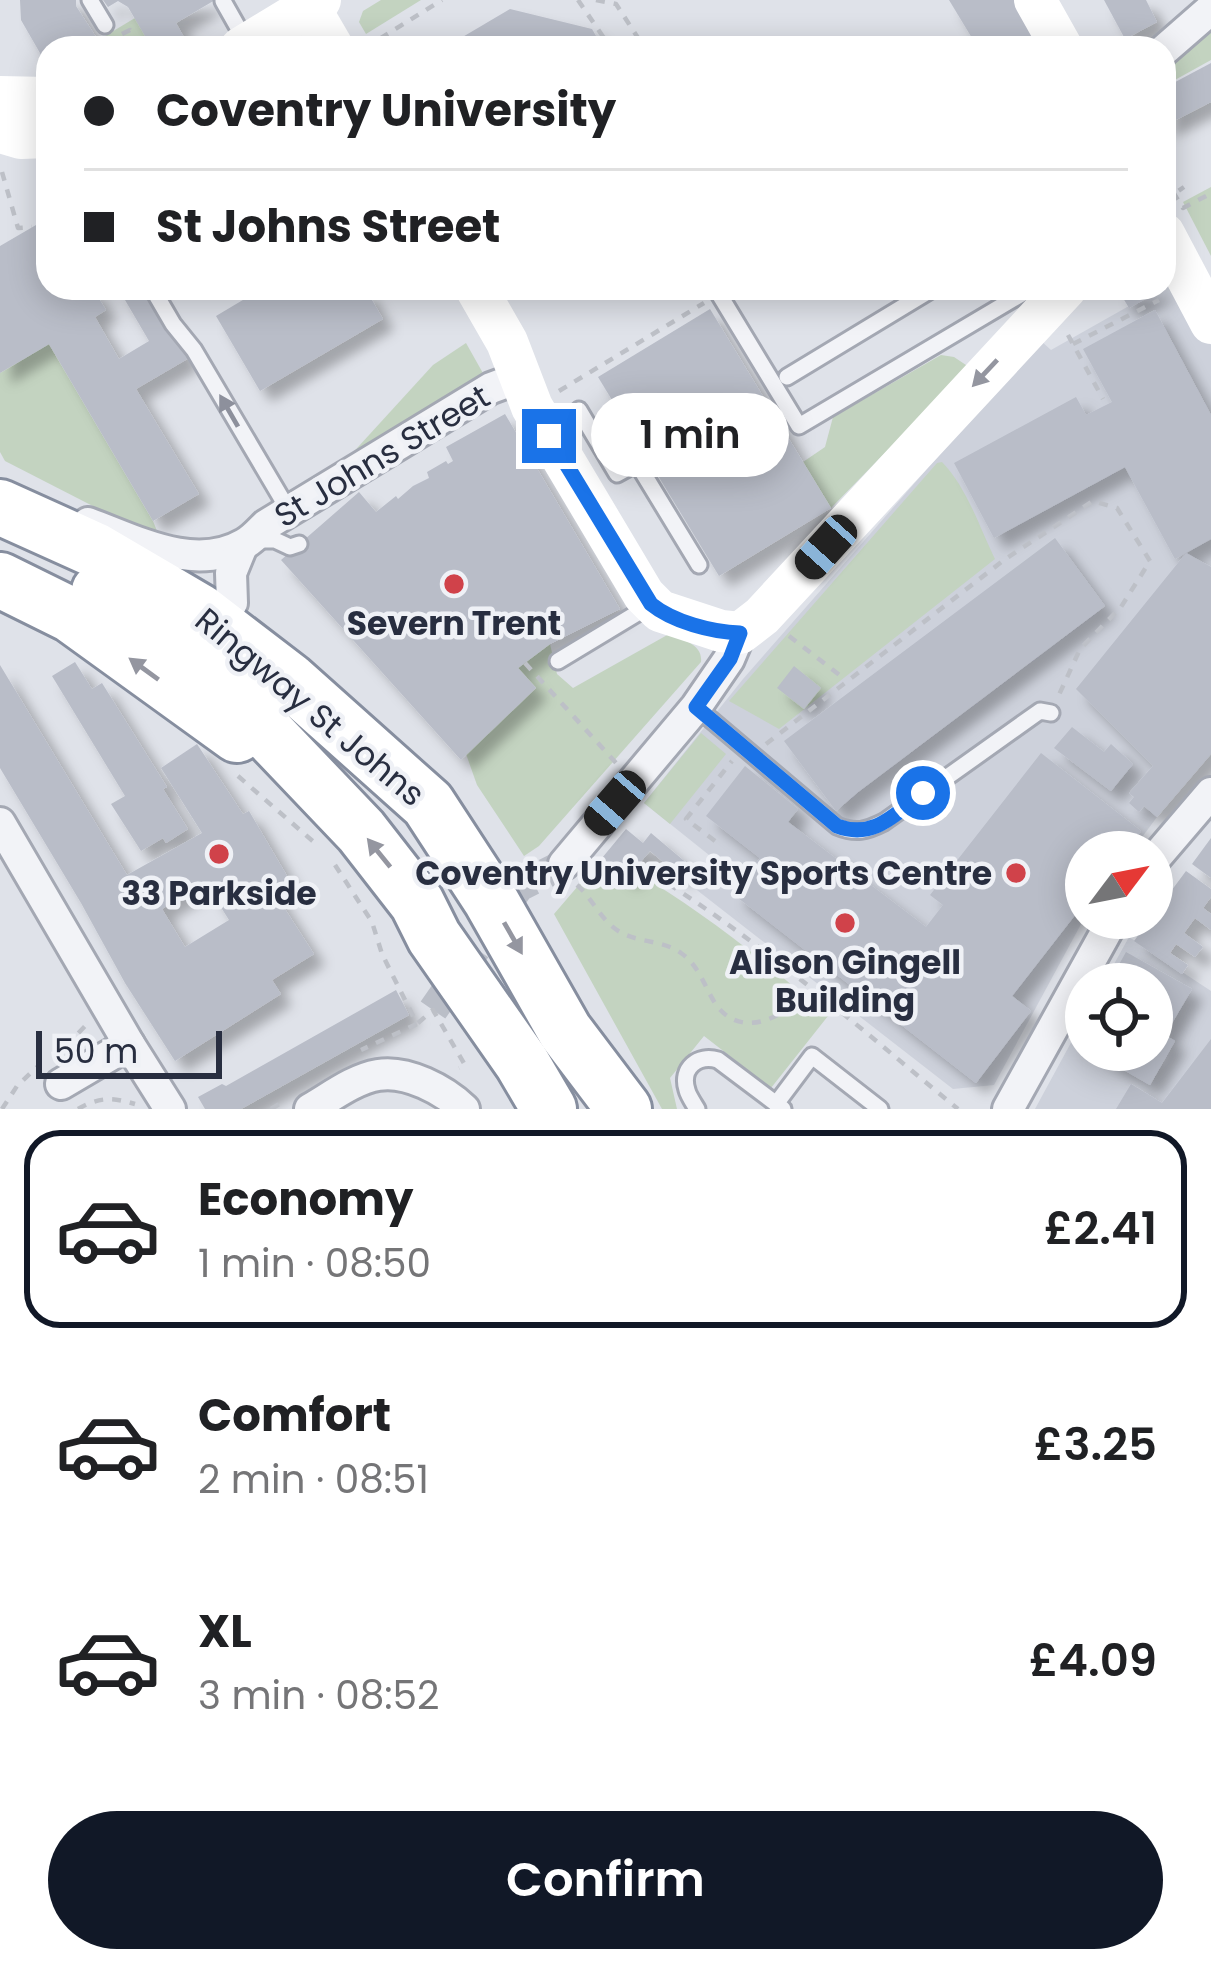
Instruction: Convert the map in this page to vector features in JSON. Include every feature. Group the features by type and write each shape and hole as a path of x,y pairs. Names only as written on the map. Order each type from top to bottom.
{"highway":[{"path":"0,475 33,499 88,523 282,636 343,691 428,804"},
{"name":"Ringway St Johns","path":"0,507 95,550 199,610 289,680 428,804 490,899 566,1031 625,1109"},
{"name":"Ringway St Johns","path":"0,544 116,600 196,658 361,831 393,871 549,1109"},
{"path":"0,580 71,615 226,729 311,779"},
{"path":"434,937 512,1109"},
{"path":"566,1031 594,1109"}],"main road":[{"path":"1035,0 1055,36"},
{"path":"261,36 315,3 328,36"},
{"path":"0,120 0,101 36,99"},
{"path":"1,152 21,138 36,137"},
{"path":"1176,234 1191,283 1211,323"},
{"name":"St Johns Street","path":"489,300 526,392 600,484 651,604"},
{"path":"651,604 721,631 751,625 1037,300"}],"street":[{"path":"1176,40 1211,9"},
{"name":"St Johns Street","path":"232,603 231,573 245,544 266,525 491,388 526,392"},
{"name":"St Johns Street","path":"88,523 192,556 245,544"},
{"path":"564,864 696,707 751,625"},
{"path":"1173,837 1211,793"},
{"path":"0,823 166,1102"},
{"path":"1008,1109 1102,939"},
{"path":"69,1096 129,1044"},
{"path":"310,1109 346,1087 379,1075 401,1076 436,1088 464,1109"}],"lane":[{"path":"90,0 105,25"},
{"path":"223,1 239,36"},
{"path":"159,300 289,511"},
{"path":"723,300 799,426 1034,300"},
{"path":"788,377 914,300"},
{"path":"579,410 600,484 637,463 699,565"},
{"path":"245,544 275,540 290,548 299,544"},
{"path":"558,661 651,604"},
{"path":"696,707 837,826 851,832 864,832 884,822 1040,711 1051,712"},
{"path":"698,1109 687,1093 686,1072 708,1056 779,1106 812,1056 880,1109"}],"path":[{"path":"384,36 442,0"},
{"path":"578,0 603,36"},
{"path":"596,0 616,4 637,36"},
{"path":"130,30 134,36"},
{"path":"1,152 18,228 32,227"},
{"path":"1176,195 1184,187"},
{"path":"1176,206 1183,208 1208,195 1211,200"},
{"path":"1176,291 1191,283"},
{"path":"526,392 707,300"},
{"path":"1044,300 1103,399"},
{"path":"1073,344 1158,300"},
{"path":"715,841 686,819 748,752 1004,560 1093,501 1117,508 1150,561 1121,608 1080,649 1051,712"},
{"path":"751,625 847,680"},
{"path":"525,663 614,762 636,778"},
{"path":"232,770 326,853 372,922 382,954 417,1024"},
{"path":"564,864 615,930 666,945 686,957 726,1016 749,1023 770,1019 811,988"},
{"path":"638,865 719,916 958,1109"},
{"path":"379,1075 358,1060 361,1050 417,1024 433,1010"},
{"path":"69,1096 115,1098 145,1106 166,1102"}],"shaded area":[{"path":"1176,282 1211,345 1211,754 1147,831 1065,831 1065,939 1073,939 994,1085 953,1089 693,887 714,859 644,803 743,679 1040,340 1051,350 1140,300 1176,300"},
{"path":"1132,939 1168,963 1115,963"},
{"path":"1173,966 1211,991 1211,1109 1035,1109 1065,1054 1065,1071 1173,1071"}],"green space":[{"path":"381,0 421,0 366,34 359,22 363,11"},
{"path":"135,18 145,36 105,36"},
{"path":"1211,19 1211,60 1176,79 1176,52"},
{"path":"1211,187 1211,256 1183,202"},
{"path":"466,343 484,375 348,458 433,365"},
{"path":"49,344 161,541 5,461 0,452 0,373"},
{"path":"941,355 969,367 831,508 803,462 825,447 833,417"},
{"path":"942,462 965,495 995,559 779,729 729,701 937,463"},
{"path":"669,634 695,647 701,662 539,846 524,856 477,785 466,754 536,688 518,668 550,644 557,674 573,688"},
{"path":"701,733 726,754 670,824 644,803"},
{"path":"602,858 626,878 633,871 709,920 828,1016 771,1088 704,1036 670,1078 677,1109 662,1109 554,914"}],"building":[{"path":"20,0 76,0 95,36 36,36 36,46 21,20"},
{"path":"103,0 215,0 176,23 183,36 145,36 128,7 118,1 108,7"},
{"path":"949,0 1024,0 1045,36 971,36"},
{"path":"1104,0 1146,0 1157,22 1123,36"},
{"path":"510,9 592,29 596,36 464,36"},
{"path":"1211,63 1211,102 1176,120 1176,82"},
{"path":"36,225 36,300 100,300 106,310 95,317 119,359 149,341 125,300 154,300 189,358 136,389 199,494 153,521 49,344 0,373 0,246"},
{"path":"243,300 372,300 383,319 260,391 216,316"},
{"path":"710,309 831,508 719,576 598,377"},
{"path":"1155,310 1211,415 1211,539 1175,559 1125,467 994,538 954,463 1076,397 1086,415 1112,402 1083,349"},
{"name":"Severn Trent","path":"505,414 620,609 550,644 518,668 536,688 461,760 281,560 359,492 376,512 429,478 427,472 453,461 446,447"},
{"path":"1055,538 1105,606 836,811 784,741"},
{"path":"1186,553 1211,567 1211,754 1157,817 1144,806 1139,812 1129,803 1134,797 1129,793 1153,766 1076,689"},
{"path":"75,662 92,689 102,683 167,787 163,789 188,829 166,843 163,838 141,851 111,804 125,796 52,676"},
{"path":"0,665 127,875 202,833 161,768 197,744 243,814 249,811 290,881 274,892 314,954 272,980 281,994 175,1061 0,768","holes":["205,882 229,920 185,947 162,909"]},
{"path":"794,666 821,688 804,709 777,688"},
{"path":"1072,727 1104,752 1111,744 1133,764 1111,791 1054,748"},
{"name":"Alison Gingell Building","path":"1041,753 1141,831 1065,831 1065,928 1012,996 1031,1011 976,1083 733,894 760,858 706,816 745,766 798,809 788,822 926,927 943,905 930,895"},
{"path":"626,829 643,843 651,833 689,865 680,876 650,851 627,878 602,858"},
{"path":"1211,838 1211,878 1192,864"},
{"path":"1186,871 1211,889 1203,908 1211,914 1211,930 1195,918 1184,933 1203,947 1195,957 1176,944 1170,953 1188,965 1182,974 1173,963 1134,941 1173,939 1173,888"},
{"path":"1126,952 1146,963 1120,963"},
{"path":"1173,978 1192,989 1173,1021"},
{"path":"396,990 409,1015 241,1109 205,1109 198,1097 226,1086"},
{"path":"1211,1039 1211,1109 1116,1109 1131,1084 1162,1103"},
{"path":"1126,1071 1158,1071 1150,1085"}],"tunnel":[{"path":"433,1010 519,887 564,864"}],"place":[{"name":"Severn Trent","path":"454,584"},
{"name":"33 Parkside","path":"219,854"},
{"name":"Coventry University Sports Centre","path":"1016,873"},
{"name":"Alison Gingell Building","path":"845,923"}],"route":[{"path":"549,436 651,604 680,619 740,633 730,659 696,707 837,826 851,832 864,832 884,822 923,793"}]}
